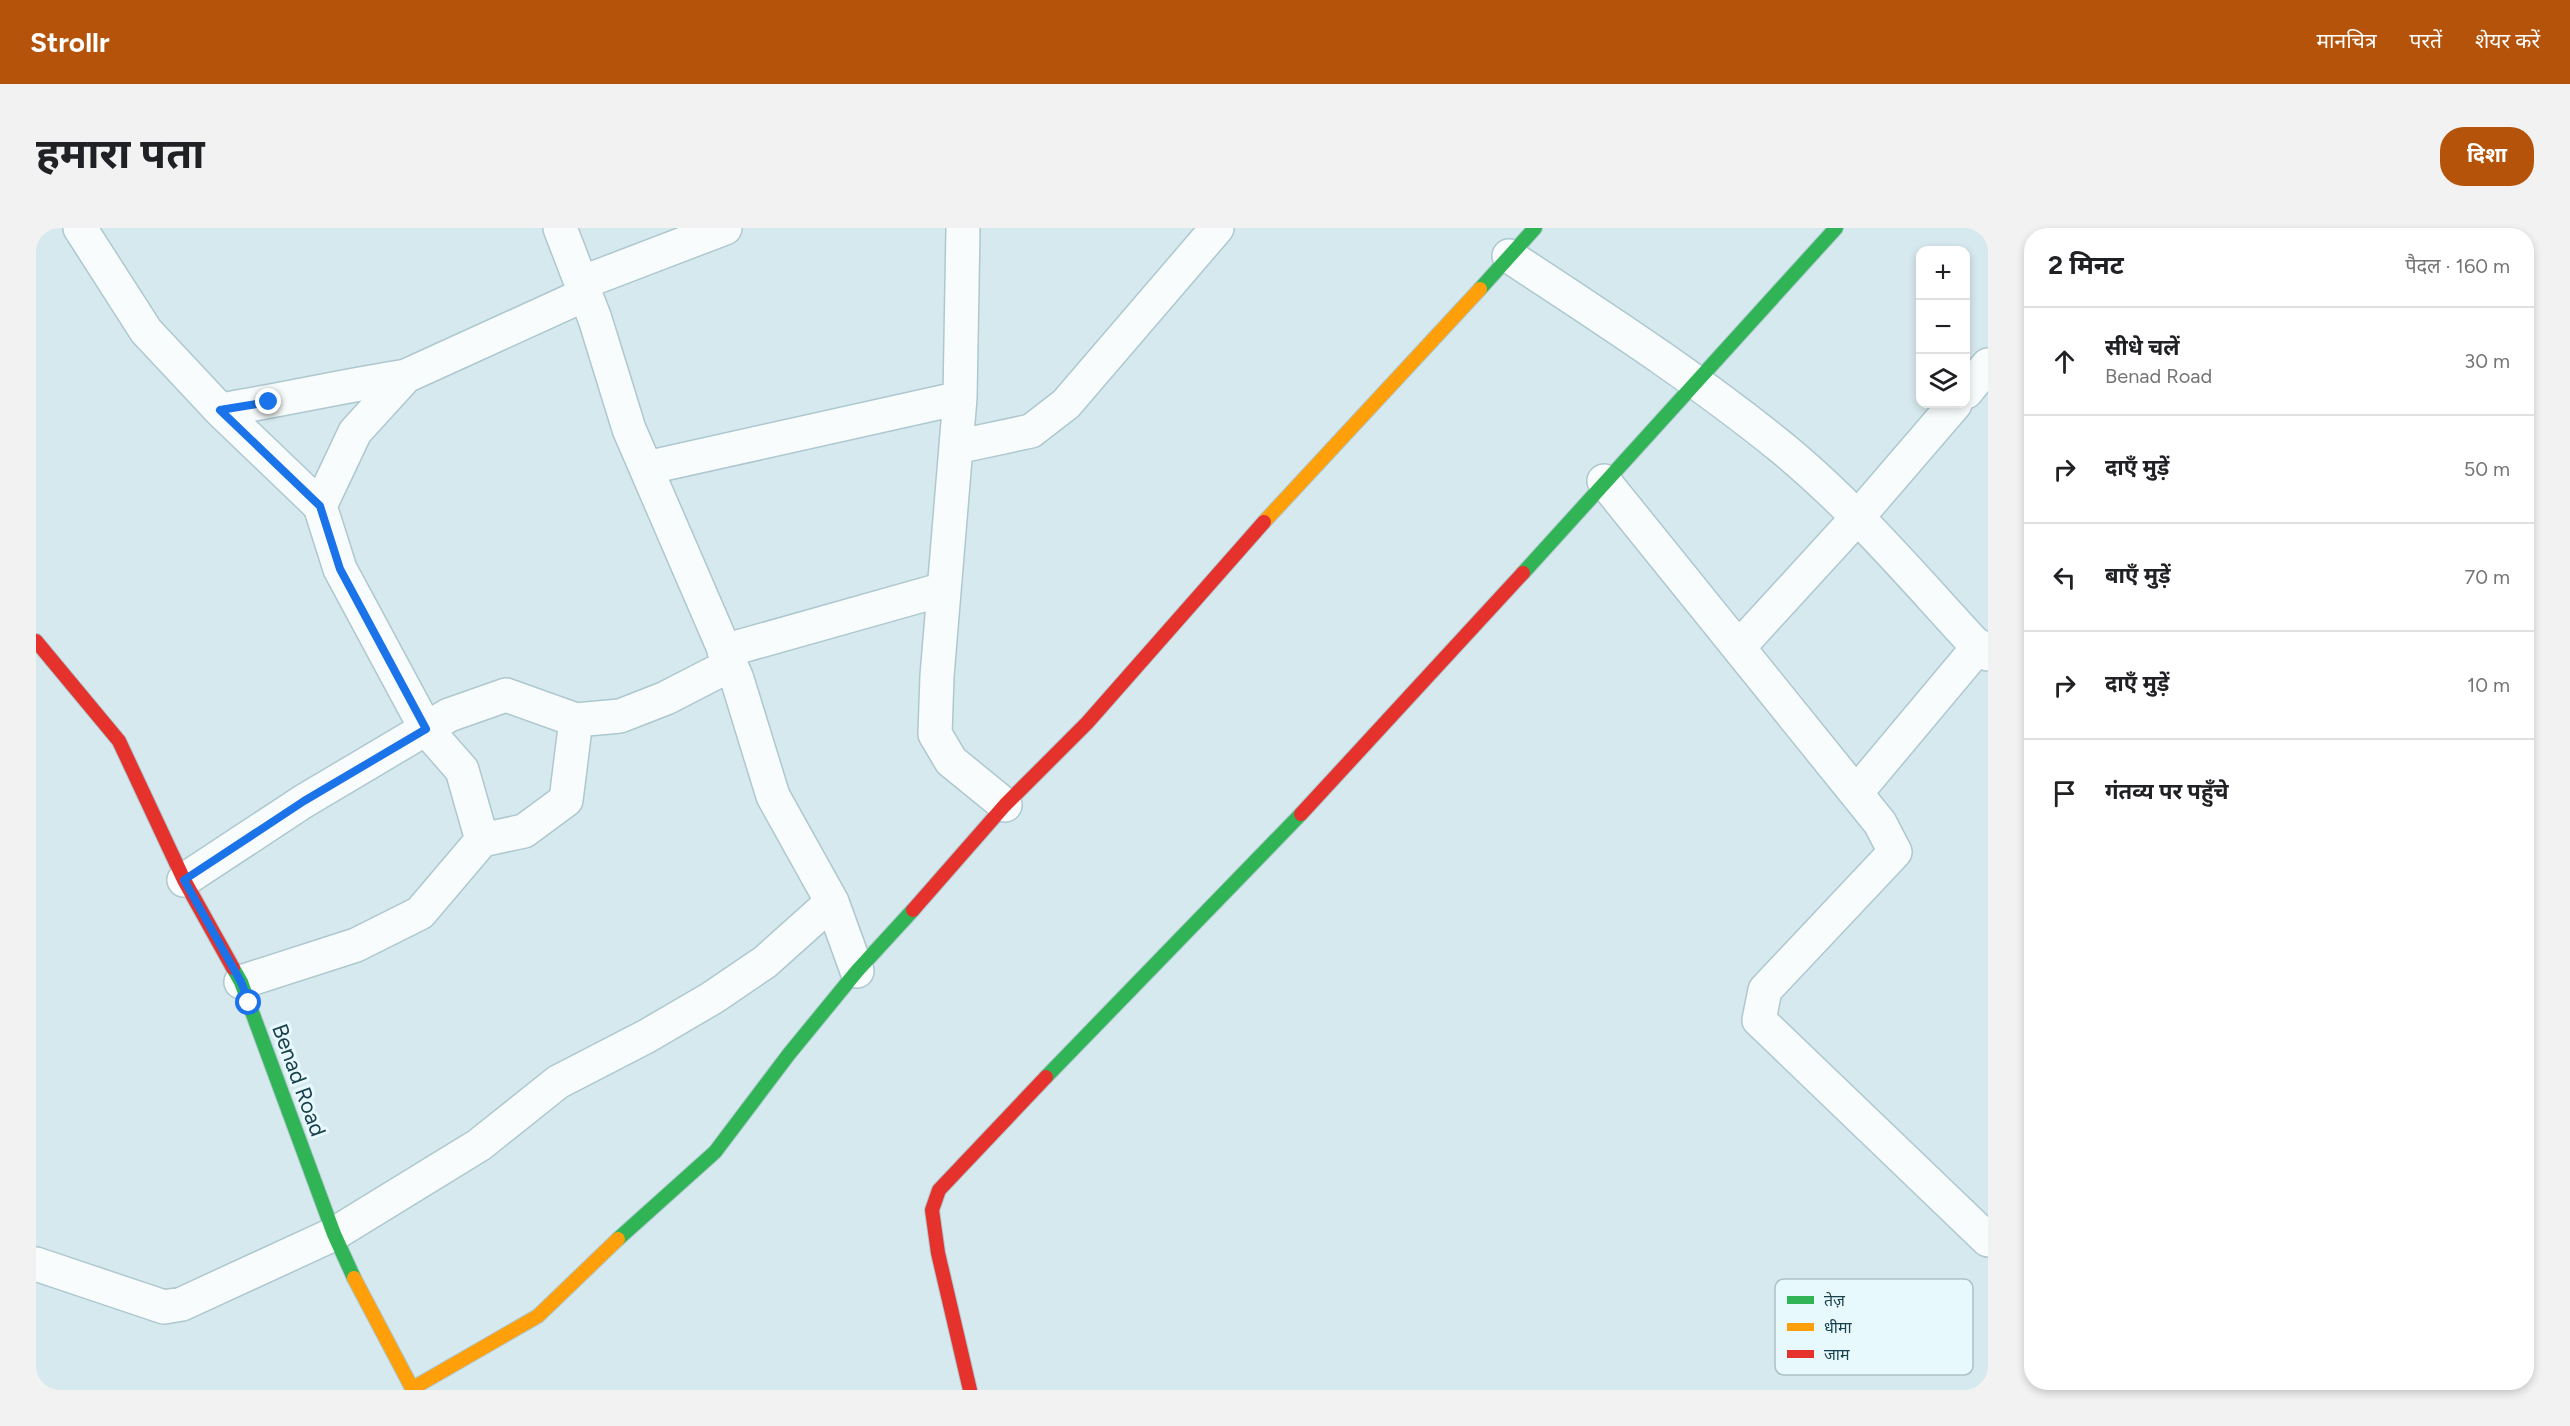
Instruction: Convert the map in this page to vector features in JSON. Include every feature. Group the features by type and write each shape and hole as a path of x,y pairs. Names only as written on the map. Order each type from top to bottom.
{"street":[{"path":"80,228 146,331 220,410 320,506 340,569 426,729 462,770 482,840"},
{"path":"560,228 583,289 629,429 728,658 773,796 832,902 857,971"},
{"path":"220,410 406,376 583,289 725,228"},
{"path":"963,228 960,398 935,734 951,761 1005,805"},
{"path":"956,447 1031,431 1066,404 1217,228"},
{"path":"413,1389 537,1316 629,1228 715,1152 789,1054 857,971 986,830 1005,805 1087,723 1249,538 1403,374 1535,228"},
{"path":"970,1390 938,1253 932,1210 939,1190 1282,836 1476,626 1604,481 1836,228"},
{"path":"1509,256 1695,381 1783,448 1857,518 1983,650 1856,793"},
{"path":"1970,386 1988,366"},
{"path":"320,506 355,432 406,376"},
{"path":"646,468 960,398"},
{"path":"1739,647 1857,518 1952,408"},
{"path":"1604,481 1880,823 1895,852 1765,990 1759,1020 1988,1240"},
{"path":"184,880 304,801 449,715 506,695 576,720 620,716 666,698 728,658 944,589"},
{"name":"Benad Road","path":"36,641 119,741 184,880 241,982 334,1234 366,1304 413,1389"},
{"path":"241,982 356,945 420,913 482,840 524,831 566,800 576,720"},
{"path":"36,1264 164,1307 182,1304 334,1234 479,1145 558,1082 647,1036 712,998 765,962 832,902"}],"traffic: fast":[{"path":"1480,289 1535,228"},
{"path":"1523,573 1836,228"},
{"path":"1046,1077 1301,814"},
{"path":"618,1239 715,1152 789,1054 857,971 913,910"},
{"path":"233,968 241,982 334,1234 354,1278"}],"traffic: slow":[{"path":"1264,522 1480,289"},
{"path":"413,1388 538,1316 618,1239"},
{"path":"354,1278 413,1390"}],"traffic: jam":[{"path":"913,910 1005,805 1087,723 1264,522"},
{"path":"1301,814 1523,573"},
{"path":"36,641 119,741 184,880 233,968"},
{"path":"970,1390 938,1253 932,1210 939,1190 1046,1077"}],"route":[{"path":"249,1003 241,982 184,880 304,801 426,729 340,569 320,506 220,410 269,402"}]}
